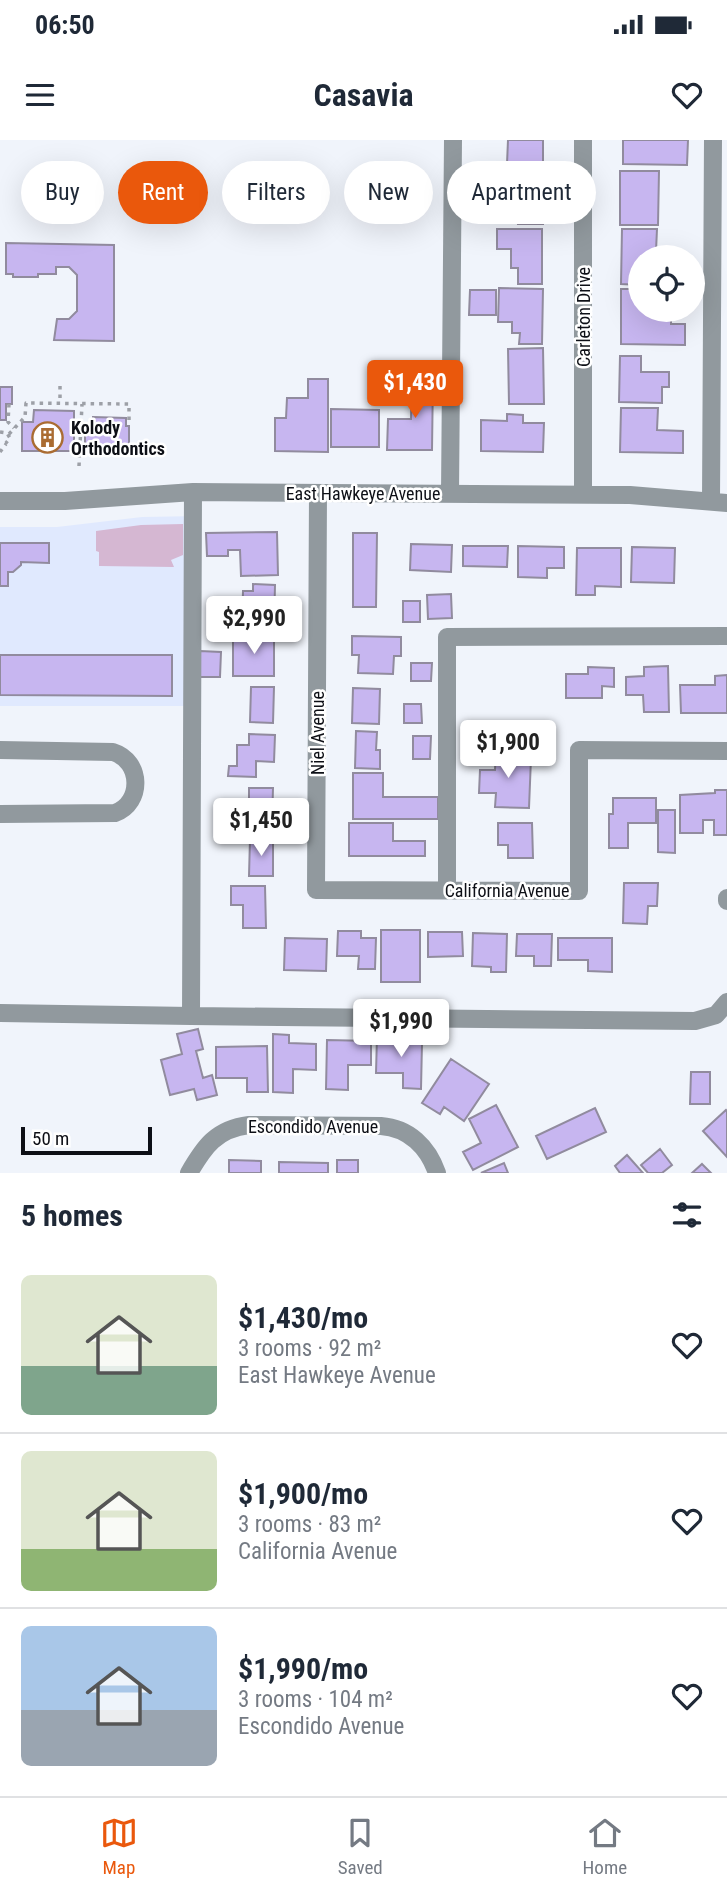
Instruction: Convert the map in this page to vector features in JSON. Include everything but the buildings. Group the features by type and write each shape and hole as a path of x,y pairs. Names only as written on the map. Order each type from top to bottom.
{"street":[{"path":"450,494 453,140"},
{"name":"Carleton Drive","path":"583,140 583,494"},
{"path":"712,140 719,502"},
{"path":"191,1016 193,492"},
{"name":"East Hawkeye Avenue","path":"0,501 65,501 193,492 583,494 719,502"},
{"name":"Niel Avenue","path":"316,890 318,493"},
{"path":"447,890 447,636 727,636"},
{"path":"0,750 113,752 130,763 136,786 130,803 115,813 0,814"},
{"name":"California Avenue","path":"316,890 579,891 579,750 727,751"},
{"path":"0,1013 695,1021 716,1015 727,1002"},
{"name":"Escondido Avenue","path":"189,1173 204,1147 216,1135 231,1128 248,1125 397,1128 419,1143 437,1173"}],"path":[{"path":"60,386 60,403"},
{"path":"0,452 8,442 9,434 25,416 26,403 130,404 129,422 126,422"},
{"path":"9,404 8,422 15,428"},
{"path":"79,466 82,404"},
{"path":"0,432 9,434"},
{"path":"0,443 8,442"}],"shaded area":[{"path":"200,516 201,706 0,706 0,527 57,527 142,517"},
{"path":"183,524 183,555 171,560 174,567 99,566 96,531 141,525"}],"place":[{"name":"Kolody Orthodontics","path":"48,437"}]}
